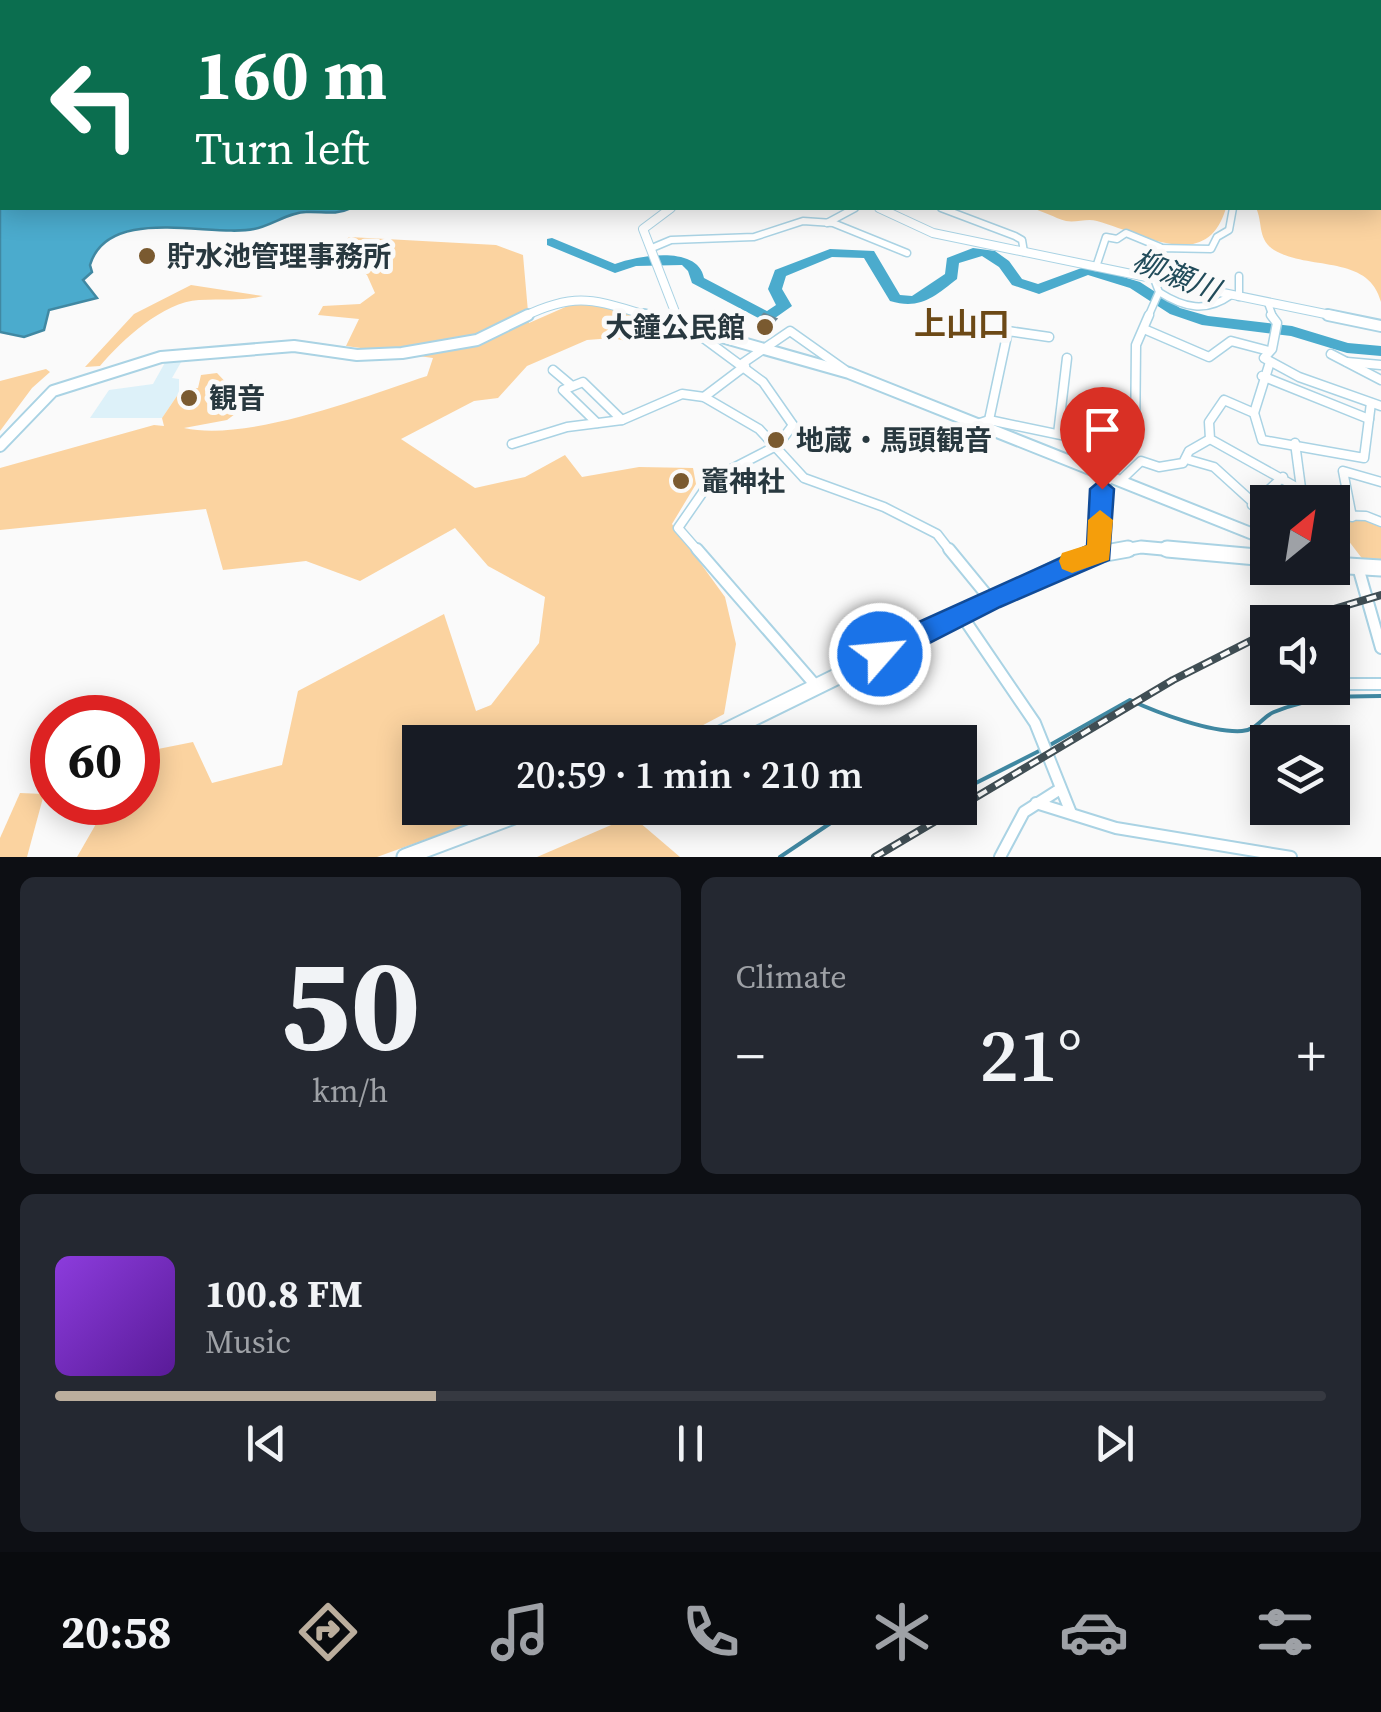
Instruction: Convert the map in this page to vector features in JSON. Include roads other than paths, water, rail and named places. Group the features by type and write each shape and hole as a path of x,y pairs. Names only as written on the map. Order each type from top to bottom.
{"main road":[{"path":"739,725 990,599 1100,552 1141,547 1250,556"},
{"path":"1350,566 1381,568"},
{"path":"405,857 490,825"}],"street":[{"path":"668,210 643,229 680,322 744,364 782,399 793,425 778,445 712,479 678,528 817,687"},
{"path":"827,223 851,210"},
{"path":"883,210 923,230 1381,326"},
{"path":"947,210 1022,240 1024,252"},
{"path":"1096,266 1107,245 1106,237 1117,239 1126,233 1160,247 1212,249 1217,236 1229,230 1233,210"},
{"path":"652,257 672,240 754,237 802,221 827,223 907,254"},
{"path":"985,421 1135,446 1136,345 1157,296 1154,278 1160,247"},
{"path":"1235,296 1239,276"},
{"path":"1157,296 1204,309 1235,296"},
{"path":"0,446 53,391 161,357 294,346 357,354 402,353 486,337 550,304 576,298 680,322 849,373 985,421 1250,533"},
{"path":"1268,303 1266,310 1276,328 1264,356 1270,362 1381,406"},
{"path":"1144,329 1209,358 1231,341 1269,351"},
{"path":"704,397 790,332 849,373"},
{"path":"985,421 1008,332 1050,336"},
{"path":"1331,354 1381,380"},
{"path":"1058,434 1067,358"},
{"path":"1270,362 1262,376 1260,402 1254,413 1262,440 1364,458 1371,403"},
{"path":"1343,362 1381,365"},
{"path":"553,370 572,386"},
{"path":"1262,376 1369,419"},
{"path":"597,423 563,390 583,382 622,420"},
{"path":"512,444 622,420 682,394 704,397 778,445 804,478 884,506 937,534 990,599"},
{"path":"1210,438 1209,422 1224,400 1254,413"},
{"path":"1130,448 1141,461 1168,468 1210,438"},
{"path":"1210,438 1296,485"},
{"path":"1295,443 1301,485"},
{"path":"1186,458 1214,467 1250,503"},
{"path":"1100,552 1102,489 1141,461"},
{"path":"1381,482 1343,471 1352,517 1366,516 1381,522"},
{"path":"1274,485 1283,477"},
{"path":"1358,567 1370,598 1380,645"},
{"path":"960,614 1042,737 1056,771 1058,791 1071,814"},
{"path":"1350,684 1381,684"},
{"path":"1000,857 1024,812 1058,791"},
{"path":"1036,802 1116,828 1291,857"}],"water":[{"path":"0,210 345,210 300,213 236,231 163,228 117,235 100,246 90,265 92,272 83,280 97,298 49,310 44,330 24,337 0,332"}],"waterway":[{"name":"柳瀬川","path":"552,242 615,269 634,262 685,261 695,269 697,280 768,318 784,306 775,289 780,273 830,253 869,254 895,298 912,301 926,296 952,276 952,261 982,252 997,258 1017,282 1039,289 1087,270 1135,285 1175,311 1207,321 1292,331 1347,348 1381,351"},
{"path":"1050,745 1130,700 1200,725 1242,731 1274,712 1301,703 1381,696"},
{"path":"977,782 1043,749"},
{"path":"780,857 828,825"}],"railway":[{"path":"1347,605 1381,595"},
{"path":"875,857 1173,680 1250,641"}],"place":[{"name":"貯水池管理事務所","path":"147,256"},
{"name":"大鐘公民館","path":"765,327"},
{"name":"観音","path":"189,398"},
{"name":"地蔵・馬頭観音","path":"776,440"},
{"name":"竈神社","path":"681,481"}],"district":[{"name":"上山口","path":"962,324"}]}
